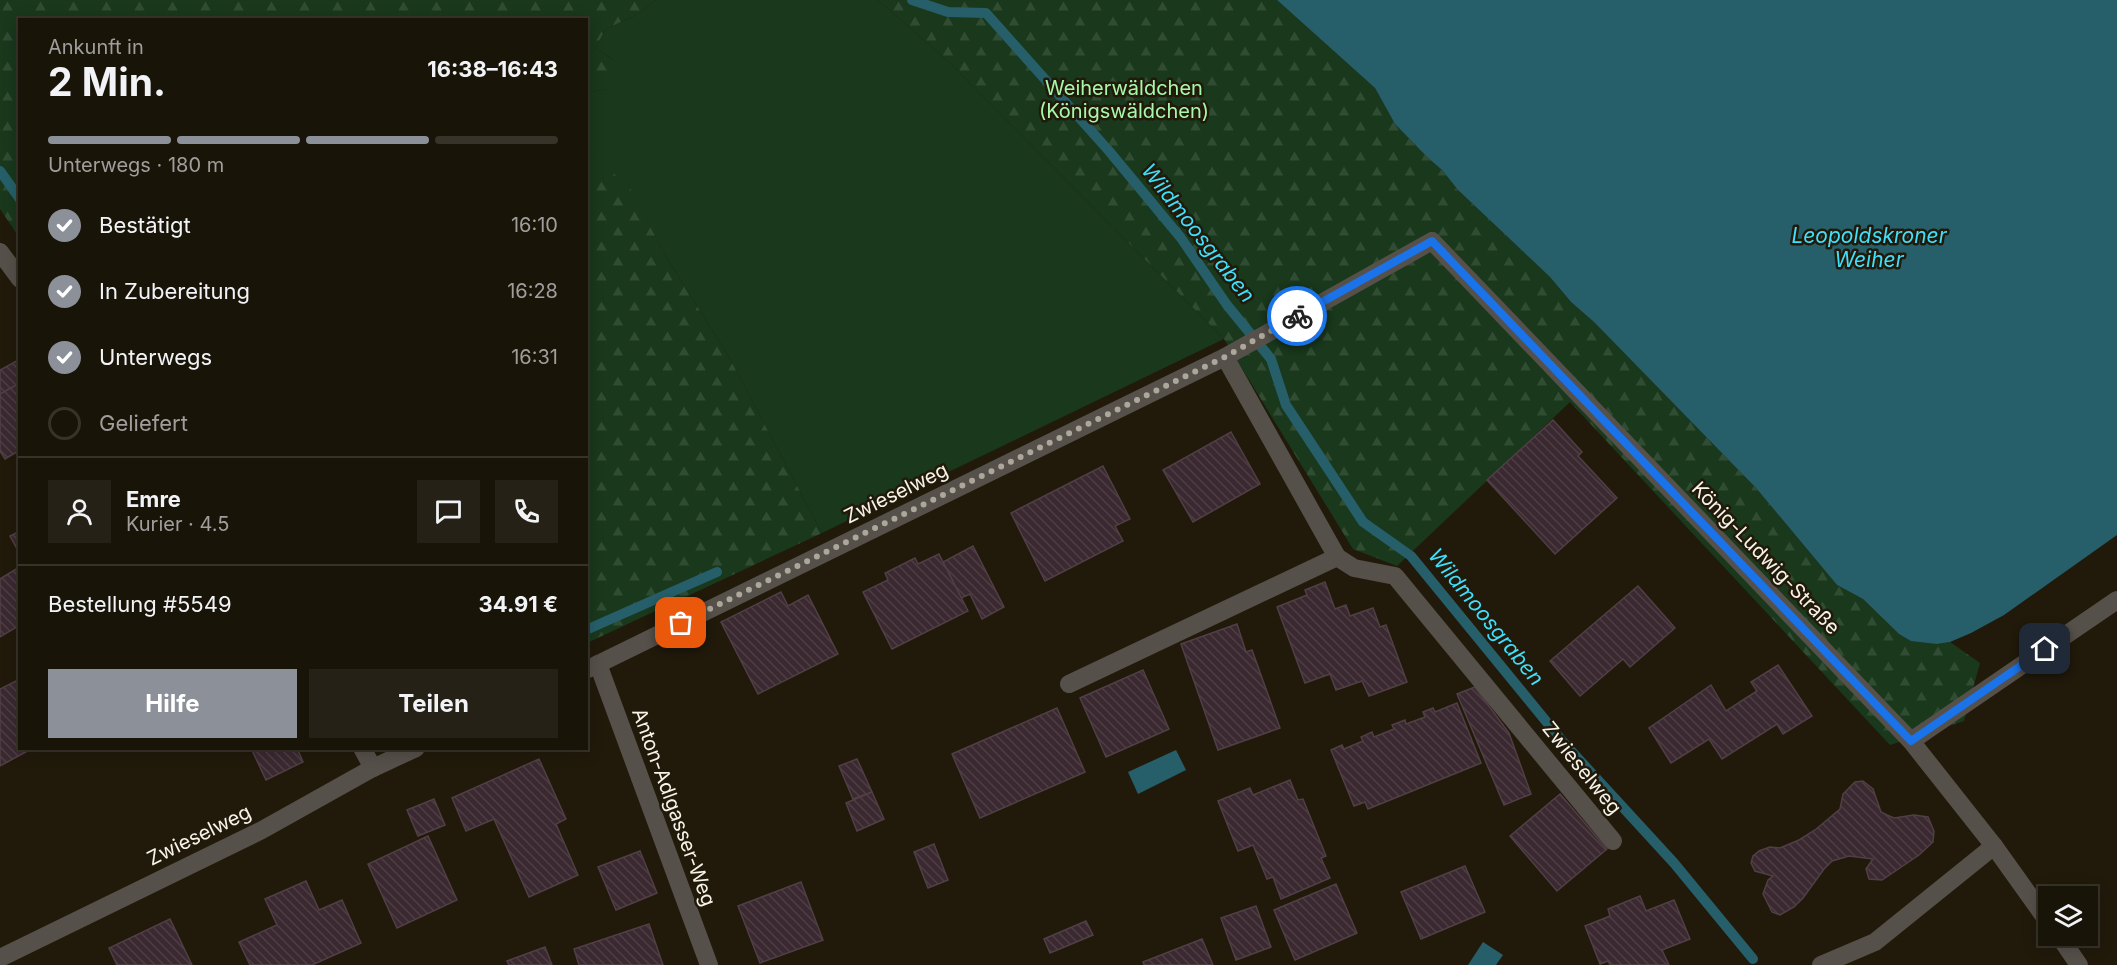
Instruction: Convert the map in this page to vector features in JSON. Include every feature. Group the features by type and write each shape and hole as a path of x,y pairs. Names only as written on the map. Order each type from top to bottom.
{"street":[{"name":"Zwieselweg","path":"592,667 1225,357 1432,241"},
{"name":"König-Ludwig-Straße","path":"1432,241 1911,741 1994,846 2038,907"},
{"path":"0,252 18,276"},
{"path":"1069,684 1337,557 1225,357"},
{"name":"Zwieselweg","path":"1337,557 1354,568 1395,576 1613,841"},
{"path":"1911,741 2117,600"},
{"name":"Anton-Adlgasser-Weg","path":"592,667 709,965"},
{"path":"363,750 373,768"},
{"name":"Zwieselweg","path":"0,958 262,830 373,768 412,750"},
{"path":"1821,965 1875,942 1994,846"},
{"path":"2066,946 2079,965"}],"green space":[{"path":"0,0 656,0 640,13 606,29 595,48 614,60 618,74 606,89 588,93 588,18 18,18 18,236 0,209"},
{"path":"656,0 878,0 948,61 1224,339 822,533 729,357 665,255 628,185 588,155 588,93 606,89 614,60 595,48 606,29 640,13"},
{"name":"Weiherwäldchen (Königswäldchen)","path":"878,0 1277,0 1375,88 1395,124 1442,170 1458,190 1550,277 1571,302 1594,322 1756,488 1837,585 1863,599 1899,634 1937,644 1950,642 1980,663 1964,721 1890,745 1570,402 1397,566 1353,549 1224,339 948,61"},
{"path":"588,155 628,184 665,255 729,357 822,533 588,643"}],"water":[{"name":"Leopoldskroner Weiher","path":"1277,0 2117,0 2117,535 2004,615 1971,633 1950,642 1937,644 1911,641 1899,634 1863,599 1837,585 1756,488 1594,322 1571,302 1550,277 1458,190 1442,170 1395,124 1375,88"},
{"path":"1176,750 1186,770 1138,794 1128,772"},
{"path":"1483,942 1503,955 1496,965 1468,965"}],"building":[{"path":"18,360 18,384 0,394 0,370"},
{"path":"18,384 18,451 5,459 0,451 0,394"},
{"path":"1553,420 1582,452 1578,456 1617,498 1555,554 1487,480"},
{"path":"1231,432 1260,484 1193,522 1163,470"},
{"path":"1103,466 1130,519 1115,526 1123,541 1045,581 1011,513"},
{"path":"18,532 18,550 10,536"},
{"path":"973,546 1004,607 982,619 970,594 961,598 943,562"},
{"path":"939,554 968,611 892,649 863,592 888,580 885,573 915,558 918,564"},
{"path":"16,569 18,572 18,626 0,637 0,579"},
{"path":"1325,582 1335,609 1346,605 1350,616 1373,608 1380,627 1386,625 1407,682 1369,696 1362,681 1336,690 1330,674 1305,683 1277,607 1307,595 1305,590"},
{"path":"1638,586 1675,628 1630,667 1623,659 1580,696 1550,661"},
{"path":"781,592 788,606 808,595 838,654 758,694 721,622"},
{"path":"1237,624 1246,652 1252,650 1280,728 1218,750 1181,644"},
{"path":"1778,665 1812,716 1783,734 1777,724 1722,759 1709,739 1671,763 1649,728 1711,685 1726,711 1757,691 1751,682"},
{"path":"1143,670 1169,729 1106,757 1080,698"},
{"path":"18,680 18,750 29,750 0,766 0,689"},
{"path":"1475,687 1509,733 1531,794 1504,805 1457,694"},
{"path":"1457,703 1481,763 1368,809 1365,802 1354,806 1331,750 1342,745 1344,749 1363,741 1361,737 1372,732 1374,737 1394,729 1392,725 1405,720 1406,724 1425,717 1423,712 1433,708 1435,712"},
{"path":"1057,708 1085,772 980,818 952,754"},
{"path":"252,750 298,750 303,762 266,780"},
{"path":"539,759 566,819 556,824 578,875 529,897 494,819 466,831 452,798"},
{"path":"857,759 872,792 853,799 839,766"},
{"path":"1290,780 1298,800 1303,799 1326,856 1321,858 1330,878 1281,899 1273,877 1267,879 1253,845 1238,851 1218,801 1250,788 1253,795"},
{"path":"1863,781 1873,789 1881,812 1894,818 1914,815 1928,817 1934,831 1933,842 1919,855 1882,880 1869,879 1866,869 1873,859 1849,856 1832,861 1794,907 1780,915 1772,912 1763,894 1768,880 1773,876 1755,871 1751,863 1753,856 1770,847 1780,848 1815,830 1840,809 1843,794 1855,782"},
{"path":"872,792 884,819 857,831 846,803"},
{"path":"1560,794 1607,849 1557,891 1510,836"},
{"path":"434,799 445,825 418,836 407,810"},
{"path":"428,836 457,900 397,928 368,864"},
{"path":"934,844 948,880 928,888 914,852"},
{"path":"640,851 657,893 616,910 598,867"},
{"path":"1465,866 1485,912 1421,939 1401,892"},
{"path":"306,881 319,910 342,900 361,943 312,965 250,965 239,942 277,925 265,899"},
{"path":"801,882 823,940 760,963 738,906"},
{"path":"1336,884 1357,933 1295,960 1274,910"},
{"path":"1640,896 1646,911 1674,900 1690,939 1662,950 1669,965 1610,965 1608,961 1600,964 1585,926 1610,916 1608,909"},
{"path":"1256,906 1271,947 1236,960 1221,918"},
{"path":"170,919 192,965 117,965 109,948"},
{"path":"1086,921 1093,935 1050,953 1044,939"},
{"path":"649,924 663,965 579,965 574,949"},
{"path":"1202,939 1213,965 1144,965 1143,962"},
{"path":"545,947 552,965 509,965 507,961"}],"waterway":[{"name":"Wildmoosgraben","path":"912,0 948,12 986,13 1109,151 1181,238 1227,305 1271,359 1286,405 1363,522 1411,556 1563,742 1674,863 1753,959"},
{"path":"0,171 18,196"},
{"path":"588,629 717,572"}],"way so far":[{"path":"681,623 1225,357 1297,316"}],"route":[{"path":"1297,316 1432,241 1911,741 2045,649"}]}
